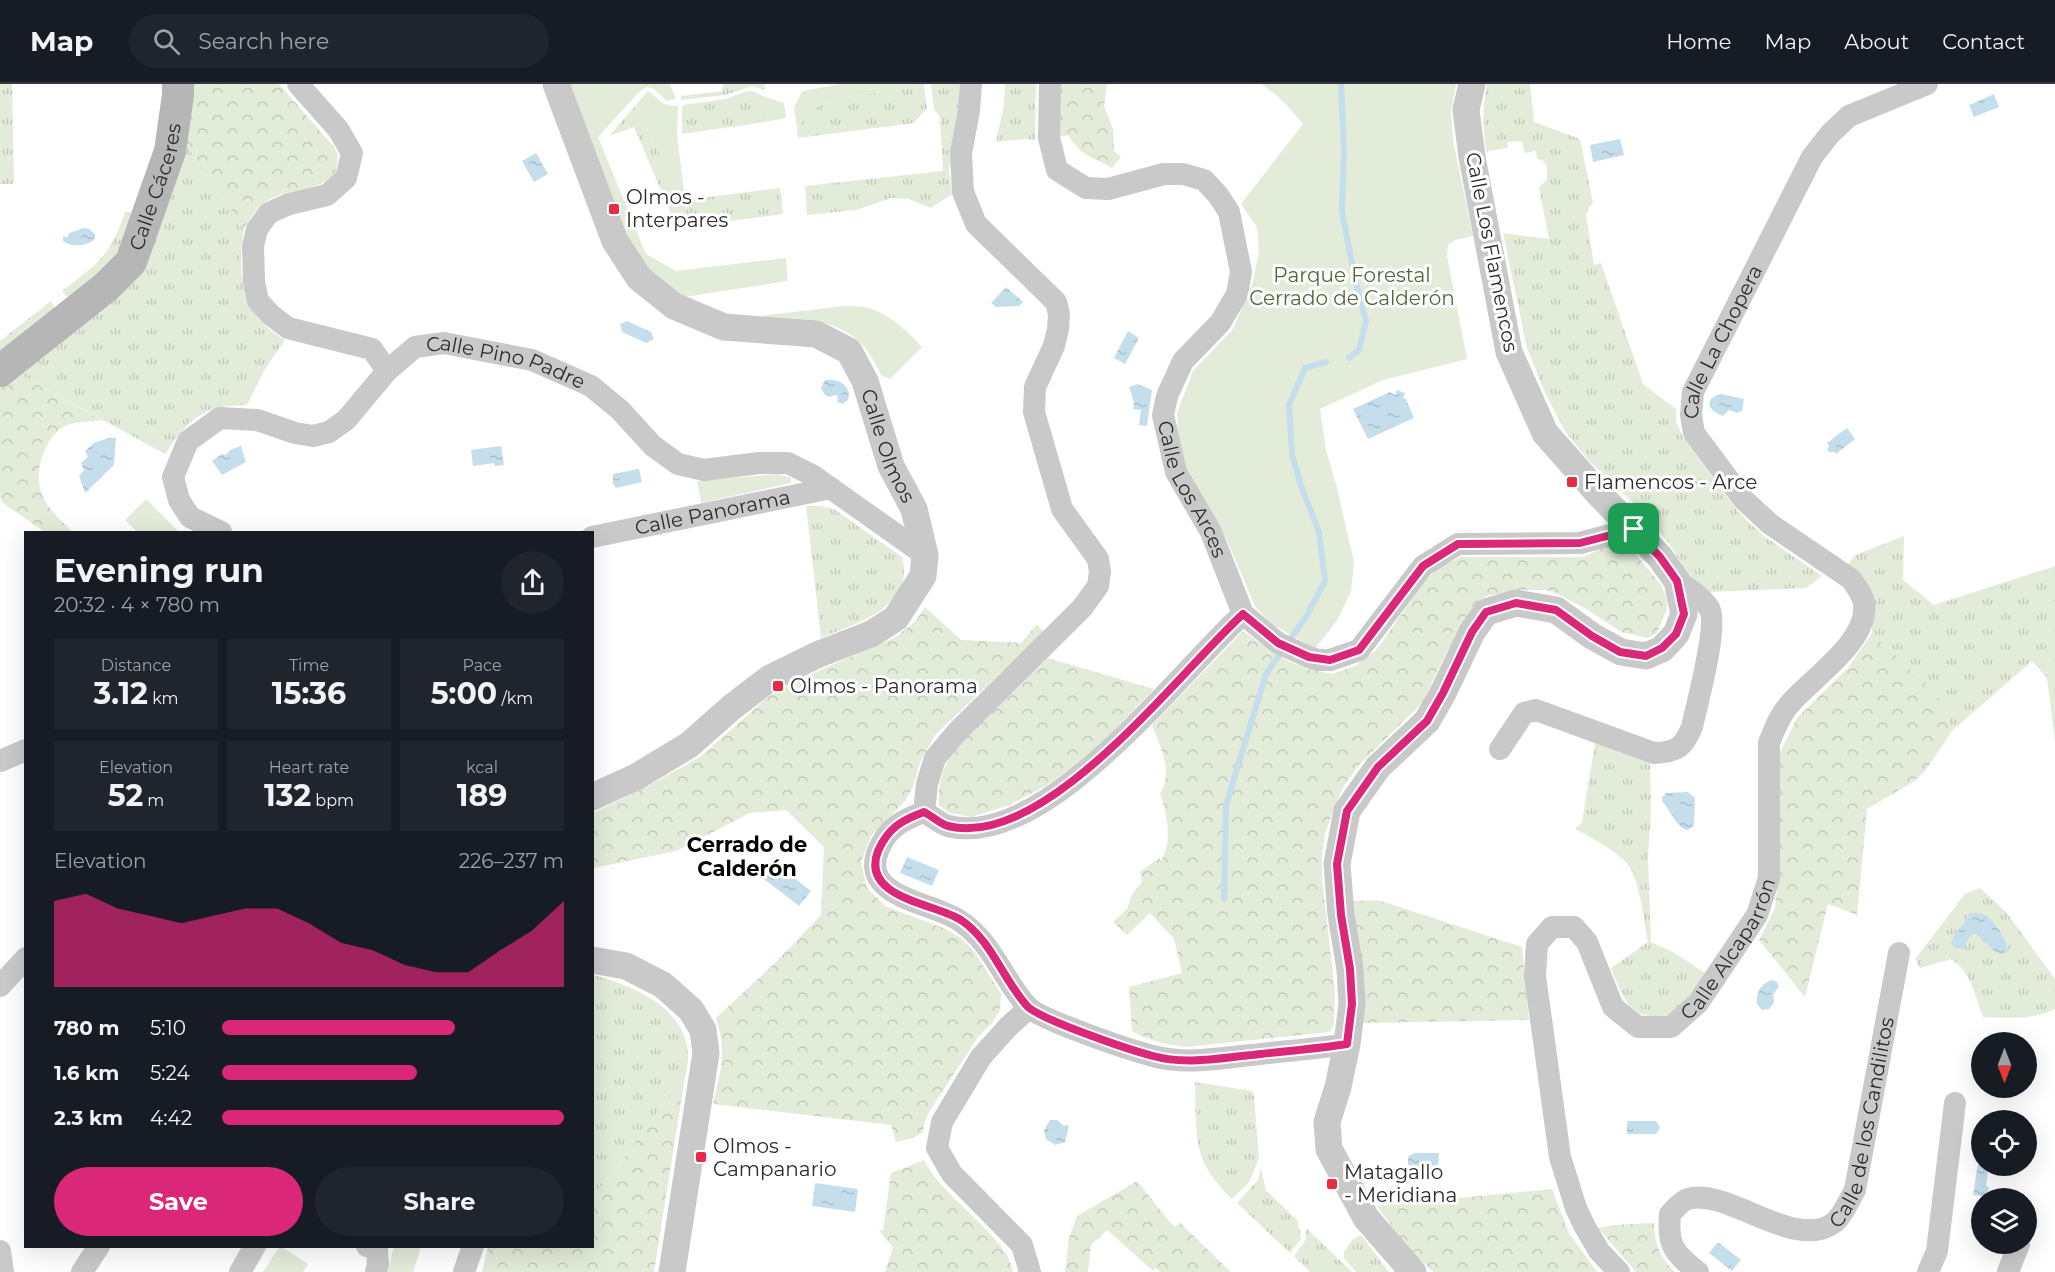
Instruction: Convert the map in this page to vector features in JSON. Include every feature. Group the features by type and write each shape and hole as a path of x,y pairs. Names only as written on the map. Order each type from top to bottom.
{"main road":[{"name":"Calle Cáceres","path":"0,370 106,286 130,262 170,152 178,84"}],"street":[{"path":"298,84 338,129 352,153 346,178 327,195 289,204 268,213 257,230 253,246 254,282 258,301 288,328 372,349 387,371"},
{"name":"Calle Olmos","path":"556,84 615,241 639,278 674,306 724,327 816,334 849,351 865,381 891,466 914,510 925,555 923,576 896,618 870,634 819,654 771,678 732,706 689,745 636,777 594,796"},
{"path":"924,812 927,784 935,758 957,732 1082,608 1098,586 1100,572 1098,559 1062,510 1034,412 1035,387 1054,346 1058,328 1059,314 1056,302 976,224 963,192 961,153 969,111 971,84"},
{"name":"Calle Los Arces","path":"1050,84 1049,138 1057,170 1086,188 1108,189 1164,174 1184,174 1204,180 1229,212 1241,272 1237,294 1220,323 1183,361 1167,396 1163,415 1176,472 1211,532 1247,618"},
{"name":"Calle Los Flamencos","path":"1472,84 1466,110 1472,157 1509,352 1545,433 1660,557 1677,581"},
{"name":"Calle La Chopera","path":"1864,604 1851,579 1770,524 1744,500 1694,433 1691,415 1693,392 1812,157 1830,134 1849,116 1927,84"},
{"name":"Calle Pino Padre","path":"219,531 190,517 178,500 173,477 188,441 220,418 257,420 295,433 313,436 329,432 346,420 387,371 415,347 444,343 532,360 591,386 620,410 653,446 678,464 704,470 759,463 788,463 812,475 925,555"},
{"name":"Calle Panorama","path":"594,537 831,488"},
{"path":"1347,1044 1192,1061 1155,1057 1083,1032 1029,1008 985,942 960,920 928,905 896,895 879,881 874,862 884,838 903,819 924,812 947,826 974,828 999,823 1038,805 1082,776 1247,618 1278,643 1309,657 1330,660 1359,650 1423,566 1458,544 1580,543 1634,529"},
{"path":"1500,748 1524,713 1536,710 1654,753 1673,752 1686,741 1692,727 1712,633 1710,609 1697,595 1677,581"},
{"path":"1413,1272 1366,1218 1329,1149 1327,1122 1338,1087 1347,1044 1351,992 1337,864 1347,811 1378,767 1427,721 1486,612 1516,603 1556,610 1592,636 1620,652 1646,656 1662,648 1676,634 1684,614 1677,581"},
{"name":"Calle Alcaparrón","path":"1619,1272 1599,1251 1585,1227 1576,1209 1560,1157 1535,976 1537,944 1552,927 1574,927 1587,942 1613,1006 1638,1027 1671,1027 1698,1003 1757,915 1769,878 1769,743 1776,724 1787,706 1852,641 1862,625 1864,604"},
{"path":"0,761 24,751"},
{"name":"Calle de los Candilitos","path":"1698,1272 1678,1256 1668,1233 1670,1214 1686,1199 1705,1197 1796,1230 1818,1230 1836,1222 1855,1190 1899,953"},
{"path":"0,986 24,960"},
{"path":"594,960 626,966 663,985 691,1010 703,1030 706,1053 672,1272"},
{"path":"1029,1008 981,1057 942,1122 937,1149 952,1174 1022,1245 1029,1272"},
{"path":"1928,1272 1937,1251 1955,1103"},
{"path":"82,1272 98,1248"},
{"path":"240,1272 254,1248"},
{"path":"372,1248 377,1250 376,1272"},
{"path":"464,1272 472,1248"},
{"path":"0,1251 3,1272"},
{"path":"2008,1272 2015,1254"}],"green space":[{"path":"0,84 12,84 14,184 0,184"},
{"path":"192,84 279,84 334,147 338,155 336,171 325,181 314,186 278,196 266,202 255,212 244,229 184,142"},
{"path":"570,84 670,84 676,99 667,101 654,89 647,87 639,92 598,137 646,254 676,271 786,258 788,281 684,297 648,270 633,249"},
{"path":"723,84 765,84 764,90 752,86 725,95 681,100 681,96 723,91"},
{"path":"841,84 924,84 924,86 838,98 815,108 797,128 794,108 802,91"},
{"path":"931,84 960,84 960,102 949,170 952,194 931,208 908,199 891,198 856,210 807,215 805,186 943,171 940,117 934,109"},
{"path":"1005,84 1036,84 1035,140 996,142 1004,105"},
{"path":"1060,84 1107,84 1104,106 1113,129 1114,151 1121,157 1112,168 1083,152 1068,135 1059,137"},
{"name":"Parque Forestal Cerrado de Calderón","path":"1261,84 1456,84 1451,112 1453,140 1473,236 1455,240 1448,245 1447,256 1467,359 1383,380 1320,409 1326,450 1354,562 1351,591 1338,619 1315,649 1272,624 1256,608 1226,538 1187,469 1179,449 1177,413 1193,371 1233,329 1253,282 1259,250 1257,227 1241,204 1303,124 1284,102"},
{"path":"1487,84 1530,84 1534,122 1580,139 1593,203 1586,215 1594,265 1601,263 1643,384 1676,409 1676,422 1683,437 1739,513 1764,536 1822,576 1806,588 1710,592 1690,578 1670,545 1641,510 1589,461 1565,431 1546,395 1527,348 1503,233 1549,239 1539,188 1547,179 1547,166 1544,161 1538,159 1535,151 1525,153 1522,141 1507,142 1508,148 1486,151 1483,118"},
{"path":"924,86 927,108 914,123 798,138 797,128 815,108 838,98"},
{"path":"648,91 664,104 678,106 677,135 685,200 634,107"},
{"path":"752,91 765,97 759,123 682,134 684,105 726,99"},
{"path":"765,97 784,103 786,118 759,123"},
{"path":"634,107 685,200 780,188 783,214 677,228 634,127 609,136"},
{"path":"184,142 244,229 242,277 251,306 259,319 285,340 265,369 247,405 219,408 198,416 165,454 15,372 105,303"},
{"path":"125,212 133,214 119,250 109,264 70,296 66,296 62,291 94,266 108,249"},
{"path":"51,301 55,309 0,351 0,341"},
{"path":"844,306 865,307 884,314 922,347 890,379 881,375 860,342 832,325 816,321 760,316"},
{"path":"15,372 102,420 78,422 65,426 47,444 41,462 39,480 42,494 53,512 72,531 44,531 3,503 0,497 0,381"},
{"path":"777,474 791,478 791,483 701,503 697,481"},
{"path":"146,499 178,531 136,531 125,520"},
{"path":"806,506 834,509 902,557 904,574 900,589 892,601 880,611 821,638"},
{"path":"1904,536 1903,580 1934,605 2055,566 2055,741 2047,678 2032,661 1952,731 1937,694 1872,633 1872,602 1847,566 1855,555"},
{"path":"1617,545 1633,551 1661,585 1667,599 1667,609 1657,633 1648,638 1621,632 1588,610 1546,590 1519,590 1486,596 1472,609 1444,657 1423,702 1359,765 1343,787 1325,833 1322,855 1322,880 1335,991 1334,1024 1330,1032 1185,1047 1157,1042 1132,1031 1129,987 1182,973 1174,939 1150,913 1127,935 1113,922 1127,909 1131,896 1142,882 1140,872 1159,858 1161,861 1167,844 1167,818 1160,793 1166,777 1166,768 1152,725 1243,631 1281,658 1308,669 1332,674 1355,666 1377,649 1424,582 1439,567 1461,557 1584,557 1605,546"},
{"path":"925,607 961,640 1021,643 1037,624 1044,632 935,735 920,762 913,787 905,801 871,836 861,862 867,888 885,906 946,929 961,938 974,951 1001,994 1000,1010 992,1023 978,1037 931,1109 923,1132 913,1138 896,1142 891,1125 713,1104 722,1051 716,1018 775,963 821,915 824,847 786,810 750,813 676,851 594,868 594,813 700,757 768,697 793,682 894,638 915,622"},
{"path":"1872,633 1937,694 1952,731 1925,771 1913,782 1867,809 1857,915 1828,904 1805,997 1759,940 1775,908 1780,854 1780,752 1797,718 1848,668"},
{"path":"1048,658 1154,689 1099,746 1044,787 1009,805 972,817 950,813 939,805 939,790 945,768 955,748"},
{"path":"1595,743 1650,763 1651,810 1648,857 1651,942 1673,952 1705,973 1685,1004 1665,1016 1645,1016 1631,1007 1621,993 1611,968 1648,942 1638,887 1629,867 1613,851 1576,829 1582,822"},
{"path":"1980,888 2006,912 2055,979 2055,1009 2029,1017 1983,1017 1972,985 1958,964 1951,959 1920,968 1916,958 1965,894","holes":["1971,913 1978,913 1994,951 1976,934 1971,935 1968,940 1951,943"]},
{"path":"1378,900 1522,947 1529,1020 1363,1023 1363,989 1353,901"},
{"path":"594,975 630,988 664,1008 676,1021 685,1037 688,1056 685,1077 594,1194"},
{"path":"685,1077 654,1272 482,1272 488,1248 594,1248 594,1194"},
{"path":"1195,1082 1252,1091 1254,1096 1259,1158 1250,1181 1232,1199 1218,1184 1202,1158 1197,1132"},
{"path":"924,1160 945,1188 1000,1245 1009,1259 1013,1272 885,1272 893,1247 879,1231 883,1230 891,1173"},
{"path":"1261,1168 1266,1190 1298,1221 1301,1239 1290,1253 1237,1203 1258,1180"},
{"path":"1137,1181 1174,1227 1180,1223 1231,1272 1160,1272 1155,1268 1153,1271 1107,1230 1091,1245 1088,1272 1065,1272 1069,1238 1077,1216"},
{"path":"1552,1189 1569,1233 1597,1272 1433,1272 1405,1244 1377,1206"},
{"path":"1654,1223 1659,1250 1675,1272 1636,1272 1598,1228 1614,1225"},
{"path":"1306,1228 1351,1272 1310,1272 1294,1256 1306,1239"},
{"path":"1361,1235 1389,1272 1356,1272 1344,1258 1344,1252 1353,1239"},
{"path":"279,1248 283,1248 308,1264 303,1272 263,1272"},
{"path":"421,1248 413,1272 388,1272 393,1249"}],"water":[{"path":"1994,94 1999,107 1974,117 1969,105"},
{"path":"1620,139 1624,155 1593,162 1590,145"},
{"path":"536,153 548,174 534,182 522,161"},
{"path":"84,228 95,234 95,239 79,245 71,245 63,241 63,236 67,238 69,233"},
{"path":"1006,287 1023,302 1019,306 996,307 991,303"},
{"path":"627,321 651,332 654,339 646,343 622,332 620,324"},
{"path":"1128,331 1139,338 1125,364 1114,358"},
{"path":"825,380 836,380 845,385 849,392 848,400 843,404 837,402 836,395 829,397 825,395 821,388"},
{"path":"1138,384 1152,390 1147,426 1139,425 1141,410 1133,409 1134,402 1129,387"},
{"path":"1397,390 1405,393 1403,398 1406,399 1414,418 1368,439 1353,409 1390,392 1395,395"},
{"path":"1721,394 1744,399 1742,411 1737,413 1729,410 1723,416 1714,411 1710,401"},
{"path":"1847,428 1855,439 1836,454 1829,452 1827,443"},
{"path":"116,438 114,465 85,493 79,476 84,470 81,463 88,457 85,451 94,443"},
{"path":"241,446 246,462 222,475 212,461"},
{"path":"501,446 504,465 495,466 494,463 473,466 471,450"},
{"path":"639,469 642,482 616,488 613,484 613,474"},
{"path":"1688,792 1695,798 1694,824 1687,830 1676,822 1662,801 1662,797 1666,793"},
{"path":"907,857 939,870 932,886 900,873"},
{"path":"770,864 776,864 811,891 799,906 764,879 763,869"},
{"path":"1971,913 1983,914 1990,919 2004,938 2007,952 2003,954 1994,951 1976,934 1971,935 1963,949 1954,948 1951,943 1953,937"},
{"path":"1771,980 1776,981 1779,986 1773,995 1774,1003 1769,1009 1762,1010 1757,1004 1758,992 1764,984"},
{"path":"1050,1120 1057,1120 1064,1126 1069,1125 1065,1142 1055,1145 1046,1139 1044,1130"},
{"path":"1627,1121 1656,1121 1660,1128 1656,1134 1627,1134"},
{"path":"1414,1153 1439,1153 1438,1170 1419,1170 1411,1167 1408,1164 1408,1158"},
{"path":"1976,1176 1988,1176 1986,1186 1989,1188 1974,1188"},
{"path":"815,1183 858,1189 855,1212 812,1206"},
{"path":"1718,1242 1741,1260 1732,1271 1709,1253"}],"waterway":[{"path":"1341,84 1344,149 1342,211 1366,321 1359,350 1349,358"},
{"path":"1289,641 1306,617 1325,581 1319,532 1301,486 1292,454 1289,405 1305,368 1326,362"},
{"path":"1224,899 1226,805 1266,674 1283,650"}],"place":[{"name":"Olmos - Interpares","path":"614,209"},
{"name":"Flamencos - Arce","path":"1572,482"},
{"name":"Olmos - Panorama","path":"778,686"},
{"name":"Olmos - Campanario","path":"701,1157"},
{"name":"Matagallo - Meridiana","path":"1332,1184"}],"district":[{"name":"Cerrado de Calderón","path":"747,856"}],"route":[{"path":"1634,529 1660,557 1677,581 1684,614 1676,634 1662,648 1646,656 1620,652 1592,636 1556,610 1516,603 1486,612 1472,632 1427,721 1378,767 1347,811 1337,864 1352,1004 1347,1044 1192,1061 1155,1057 1083,1032 1029,1008 985,942 960,920 928,905 896,895 879,881 874,862 884,838 903,819 924,812 947,826 974,828 999,823 1038,805 1082,776 1139,722 1243,614 1278,643 1318,660 1330,660 1359,650 1423,566 1458,544 1580,543 1634,529"}]}
